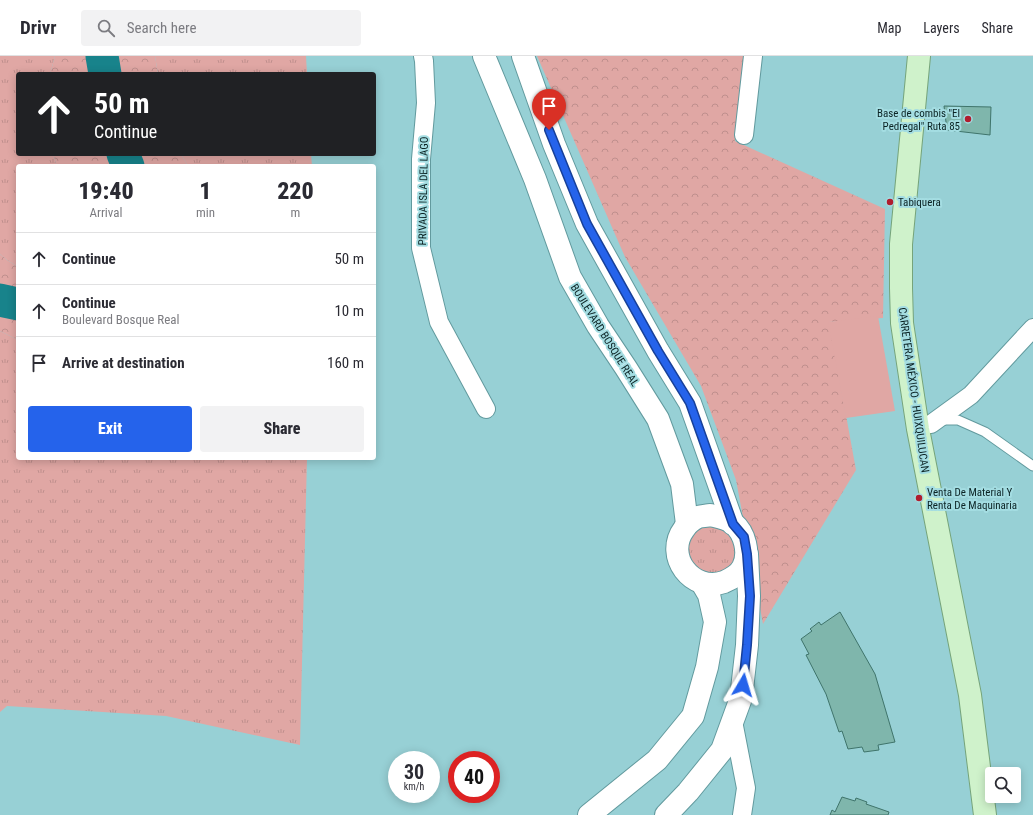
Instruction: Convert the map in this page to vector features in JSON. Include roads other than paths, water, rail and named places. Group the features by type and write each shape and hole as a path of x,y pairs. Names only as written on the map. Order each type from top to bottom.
{"main road":[{"name":"CARRETERA MÉXICO - HUIXQUILUCAN","path":"919,56 901,244 902,323 924,426 970,695 985,815"}],"street":[{"name":"PRIVADA ISLA DEL LAGO","path":"422,56 424,62 426,103 421,159 421,248 439,322 486,409"},
{"name":"BOULEVARD BOSQUE REAL","path":"484,56 535,179 570,277 598,326 658,419 682,484 687,524"},
{"path":"523,56 554,144 587,224 658,351 690,403 733,524 744,537 747,554 750,596 747,645 741,698 722,750 688,792 666,815"},
{"path":"744,135 752,56"},
{"path":"924,426 971,395 1033,328"},
{"path":"733,524 722,518 710,515 698,518 687,524 679,535 677,549 680,563 689,575 702,583 717,584 732,579 742,568 747,554"},
{"path":"589,815 657,760 693,716 707,667 715,622 708,595 702,583"},
{"path":"733,721 746,788 742,815"}],"lane":[{"path":"924,426 942,420 958,420 985,432 1033,466"}],"waterway":[{"path":"102,56 105,72"},
{"path":"124,156 127,164"},
{"path":"0,300 16,304"}],"place":[{"name":"Base de combis \"El Pedregal\" Ruta 85","path":"968,119"},
{"name":"Tabiquera","path":"890,202"},
{"name":"Venta De Material Y Renta De Maquinaria","path":"919,498"}]}
